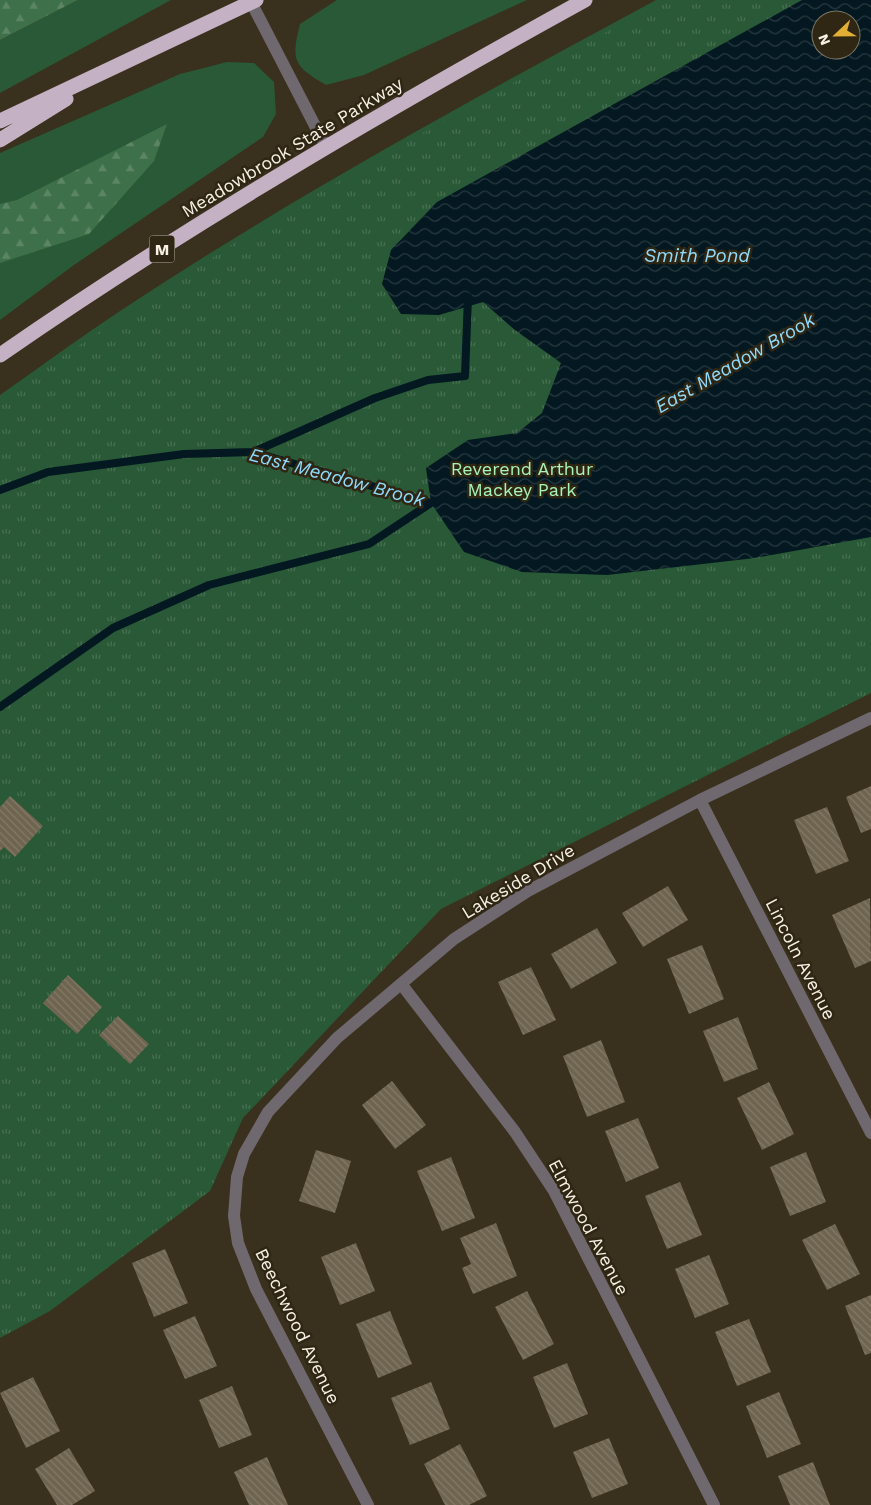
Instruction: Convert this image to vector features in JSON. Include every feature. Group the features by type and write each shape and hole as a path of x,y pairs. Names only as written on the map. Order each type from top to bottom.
{"highway":[{"name":"Meadowbrook State Parkway","path":"0,355 70,308 326,147 437,82 585,0"},
{"path":"0,121 253,1"},
{"path":"0,140 121,64"}],"street":[{"path":"253,1 326,147"},
{"name":"Lakeside Drive","path":"244,1154 268,1112 331,1044 454,939 528,891 700,800 871,718"},
{"name":"Lincoln Avenue","path":"700,800 871,1133"},
{"name":"Elmwood Avenue","path":"402,985 515,1132 554,1192 714,1505"},
{"name":"Beechwood Avenue","path":"244,1154 237,1177 234,1216 238,1243 256,1289 368,1505"}],"green space":[{"path":"0,0 78,0 0,40"},
{"path":"78,0 171,0 0,93 0,40"},
{"path":"337,0 527,0 364,75 326,85 307,73 297,61 297,36 300,24"},
{"path":"656,0 696,0 0,406 0,395 123,309 188,267 386,148"},
{"name":"Reverend Arthur Mackey Park","path":"665,0 871,0 871,693 441,909 243,1118 210,1191 50,1311 0,1338 0,397 259,227 463,110"},
{"path":"227,62 254,63 274,82 276,114 263,137 74,265 0,320 0,153 180,74"},
{"path":"167,124 154,161 89,234 0,263 0,204 17,200"}],"water":[{"name":"Smith Pond","path":"802,0 871,0 871,537 755,558 607,575 522,572 464,552 431,503 426,468 468,440 517,433 542,413 561,363 515,330 483,302 439,315 401,314 382,284 391,250 437,202"}],"building":[{"path":"871,786 871,829 861,833 846,797"},
{"path":"10,796 43,826 15,857 4,847 0,851 0,807"},
{"path":"827,807 849,861 816,874 794,820"},
{"path":"668,886 688,920 643,947 622,913"},
{"path":"870,898 871,961 855,968 832,915"},
{"path":"597,928 617,963 571,989 551,954"},
{"path":"702,945 724,999 689,1014 667,959"},
{"path":"531,967 556,1020 523,1035 498,982"},
{"path":"68,975 102,1007 77,1034 43,1003"},
{"path":"118,1016 149,1044 130,1064 99,1035"},
{"path":"738,1017 758,1069 724,1082 703,1031"},
{"path":"601,1040 625,1102 587,1117 563,1056"},
{"path":"392,1081 426,1125 395,1149 362,1105"},
{"path":"769,1082 794,1134 762,1150 737,1098"},
{"path":"638,1118 659,1168 626,1182 605,1131"},
{"path":"316,1150 351,1161 335,1213 299,1201"},
{"path":"806,1152 826,1202 790,1216 770,1167"},
{"path":"451,1157 475,1218 442,1231 417,1171"},
{"path":"680,1182 702,1235 667,1249 645,1196"},
{"path":"496,1223 517,1276 473,1294 462,1268 471,1264 460,1238"},
{"path":"835,1224 860,1274 827,1290 802,1240"},
{"path":"356,1243 375,1291 340,1305 321,1257"},
{"path":"165,1249 188,1303 154,1317 132,1263"},
{"path":"709,1255 729,1304 695,1318 675,1269"},
{"path":"527,1291 554,1344 523,1360 495,1307"},
{"path":"871,1295 871,1353 865,1355 845,1306"},
{"path":"390,1311 412,1364 378,1378 356,1324"},
{"path":"195,1316 217,1366 185,1379 163,1330"},
{"path":"749,1319 771,1372 737,1386 715,1332"},
{"path":"567,1363 588,1414 554,1428 533,1377"},
{"path":"33,1377 60,1431 26,1448 0,1393"},
{"path":"431,1382 450,1429 410,1445 391,1398"},
{"path":"232,1386 252,1435 219,1448 199,1400"},
{"path":"779,1392 801,1444 767,1458 746,1406"},
{"path":"609,1438 628,1484 592,1498 573,1452"},
{"path":"460,1444 487,1496 469,1505 445,1505 424,1464"},
{"path":"69,1448 95,1491 72,1505 57,1505 35,1469"},
{"path":"267,1457 288,1505 249,1505 234,1472"},
{"path":"813,1462 830,1505 790,1505 778,1476"}],"waterway":[{"path":"253,452 375,398 428,380 465,376 468,297"},
{"name":"East Meadow Brook","path":"0,490 48,472 184,454 253,452 431,503 438,501"},
{"path":"0,707 113,628 209,585 369,544 431,503"}]}
